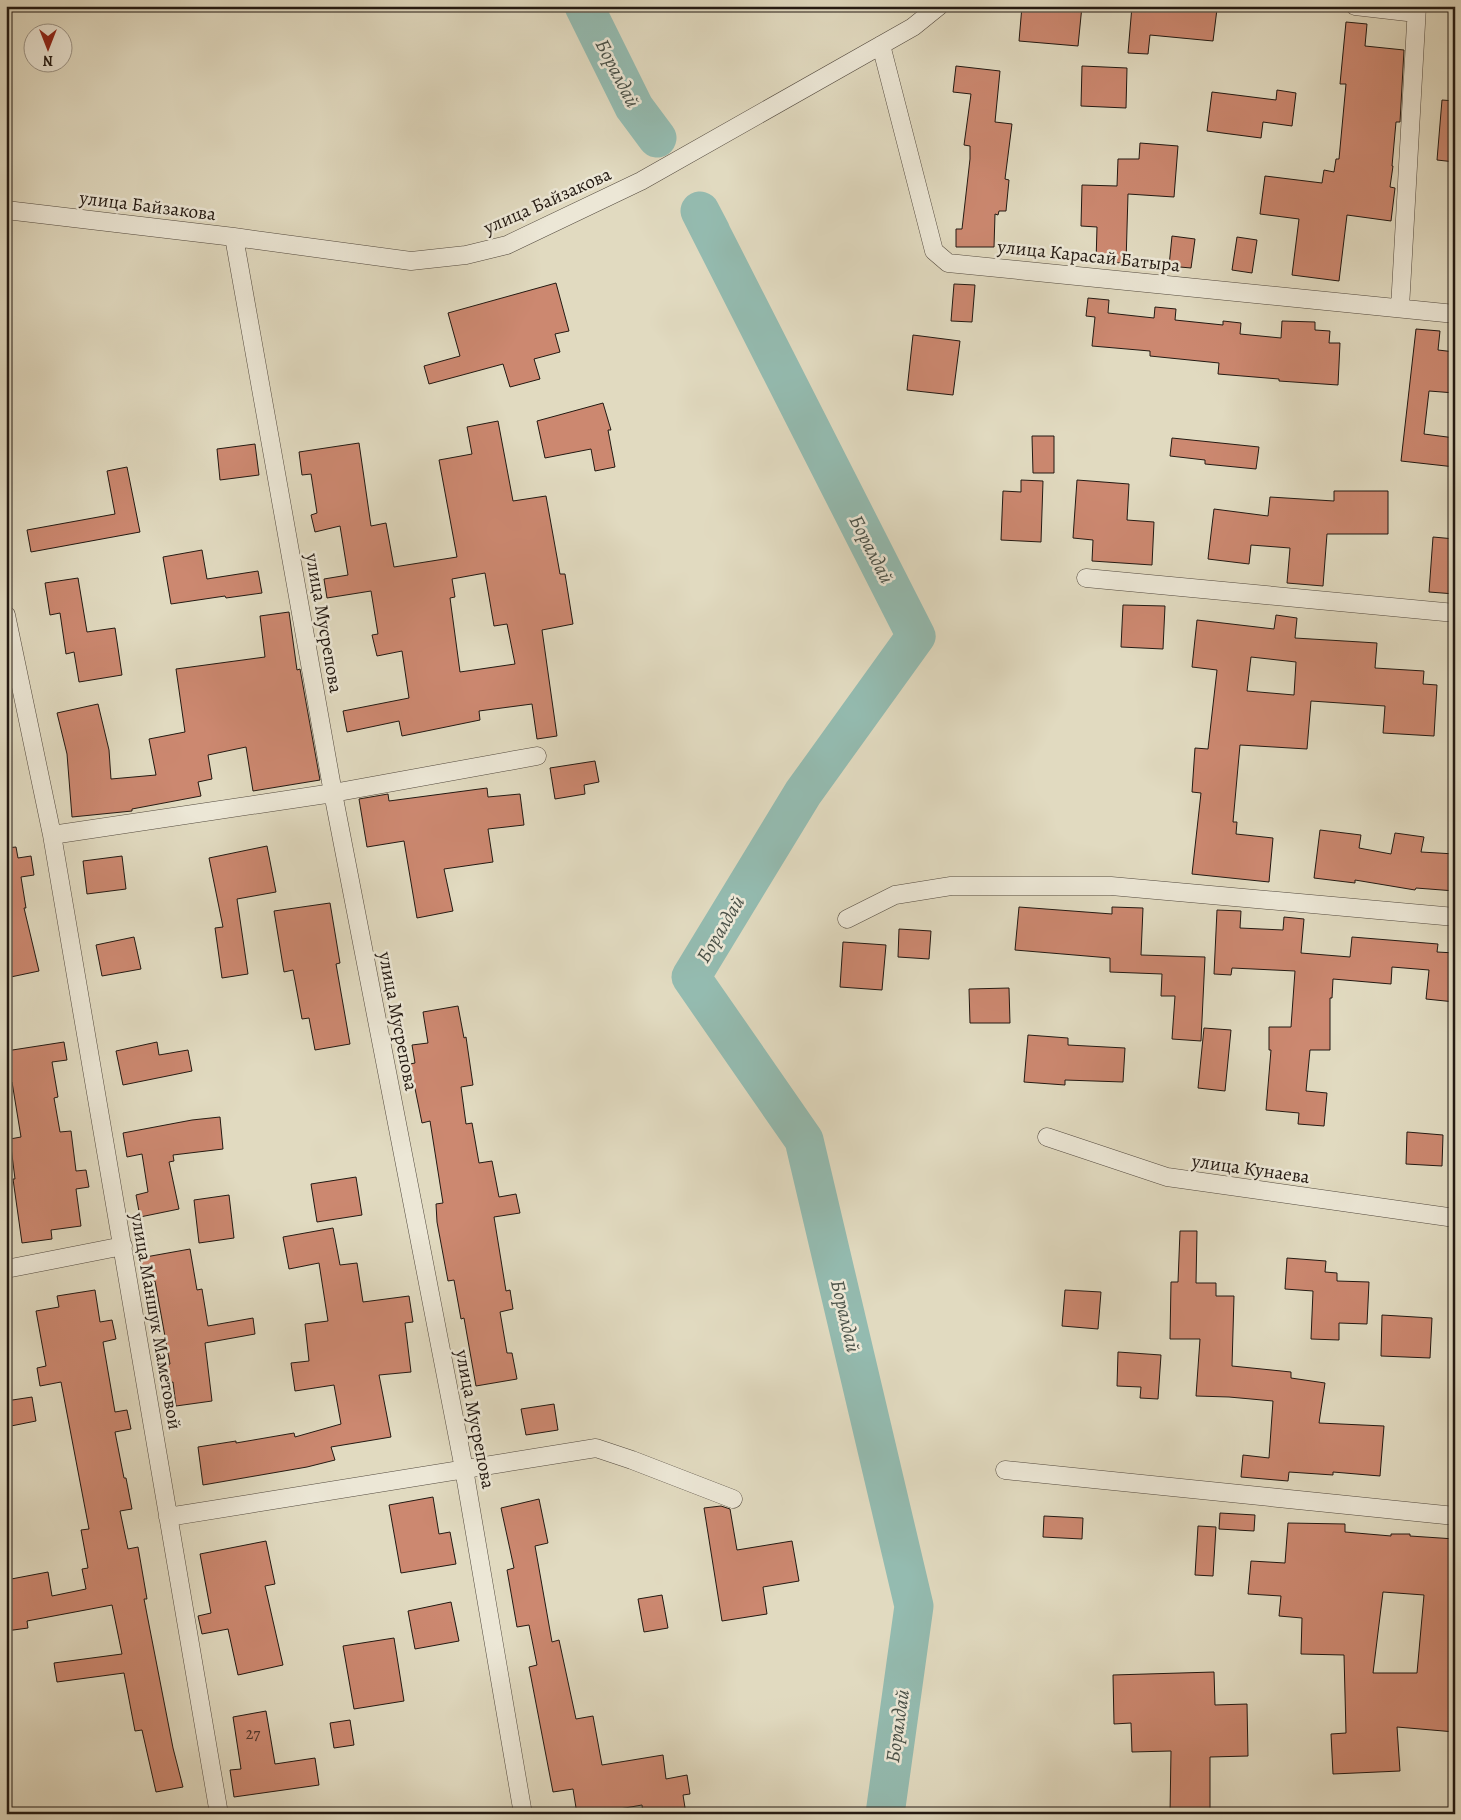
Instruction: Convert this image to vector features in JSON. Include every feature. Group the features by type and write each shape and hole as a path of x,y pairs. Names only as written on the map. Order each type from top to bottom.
{"street":[{"name":"улица Байзакова","path":"6,210 234,237 410,261 466,255 508,245 641,181 913,27 939,6"},
{"path":"1355,6 1416,10 1400,308"},
{"name":"улица Карасай Батыра","path":"881,45 934,251 948,263 1455,314"},
{"name":"улица Мусрепова","path":"234,237 334,793 464,1469 523,1814"},
{"path":"1086,578 1455,613"},
{"name":"улица Маншук Маметовой","path":"6,615 52,835 219,1814"},
{"path":"52,835 334,793 537,756"},
{"path":"847,918 895,895 951,886 1111,886 1455,916"},
{"name":"улица Кунаева","path":"1047,1138 1167,1177 1455,1218"},
{"path":"6,1270 123,1246"},
{"path":"168,1517 596,1448 733,1499"},
{"path":"1005,1470 1455,1516"}],"building":[{"path":"1022,6 1082,6 1078,46 1019,41"},
{"path":"1132,6 1186,6 1217,9 1213,41 1150,35 1148,54 1128,53"},
{"path":"1346,22 1367,24 1365,46 1404,50 1400,122 1396,122 1390,187 1395,188 1391,221 1347,215 1339,281 1292,275 1299,219 1260,214 1265,176 1322,183 1324,170 1334,172 1336,159 1339,159 1346,84 1340,84"},
{"path":"956,66 1000,71 995,122 1012,124 1005,179 1009,180 1006,211 999,211 998,215 995,214 994,247 956,247 956,229 962,229 970,159 970,146 964,145 971,94 953,92"},
{"path":"1082,66 1127,68 1126,108 1081,106"},
{"path":"1277,90 1296,93 1292,126 1263,122 1261,138 1207,131 1212,92 1276,100"},
{"path":"1442,100 1455,101 1455,162 1437,160"},
{"path":"1140,143 1178,146 1174,197 1128,194 1126,263 1096,262 1097,227 1081,226 1082,185 1117,186 1118,159 1139,159"},
{"path":"1172,236 1195,239 1191,268 1169,266"},
{"path":"1237,237 1257,240 1252,273 1232,270"},
{"path":"556,283 569,331 555,334 560,352 534,359 540,379 510,387 503,364 429,384 424,366 460,356 448,313"},
{"path":"954,284 975,285 972,322 951,321"},
{"path":"1088,298 1109,300 1108,313 1154,318 1155,307 1176,309 1175,320 1223,325 1223,321 1241,323 1240,334 1281,338 1282,321 1315,322 1315,330 1330,331 1329,343 1340,343 1338,385 1218,374 1219,363 1150,356 1150,351 1092,346 1095,317 1086,316"},
{"path":"1416,329 1440,331 1438,350 1455,352 1455,393 1429,391 1424,434 1455,438 1455,467 1401,461"},
{"path":"913,335 960,341 953,395 907,390"},
{"path":"603,403 611,430 608,430 615,467 595,471 591,449 545,458 537,421"},
{"path":"498,421 513,501 546,496 560,574 565,574 573,624 542,630 557,736 537,739 532,704 479,711 480,720 402,736 399,721 347,732 343,711 409,698 402,651 377,656 372,635 378,634 371,591 327,598 324,579 348,575 340,526 315,532 311,515 317,513 311,474 302,475 299,452 359,443 371,526 386,523 394,567 457,557 439,460 472,454 467,427","holes":["485,573 494,626 507,624 515,664 460,672 450,598 455,597 452,579"]},
{"path":"1032,436 1054,436 1054,473 1033,473"},
{"path":"1172,438 1259,447 1256,469 1205,464 1205,460 1170,456"},
{"path":"255,444 259,475 220,480 217,449"},
{"path":"127,467 140,532 31,552 27,530 115,514 107,471"},
{"path":"1021,480 1043,481 1041,542 1001,540 1003,491 1021,492"},
{"path":"1077,480 1129,484 1127,520 1154,522 1152,565 1092,561 1093,540 1073,538"},
{"path":"1334,491 1388,491 1388,534 1327,534 1323,586 1287,583 1290,548 1251,545 1249,564 1208,559 1214,509 1268,516 1270,497 1334,501"},
{"path":"1433,537 1455,539 1455,594 1429,592"},
{"path":"202,550 207,579 258,571 262,593 171,604 163,557"},
{"path":"78,578 87,632 115,628 122,675 79,682 74,652 66,654 60,613 50,615 45,583"},
{"path":"1123,605 1165,606 1163,649 1121,647"},
{"path":"289,612 297,670 300,669 320,780 253,791 246,747 208,755 212,779 198,782 201,796 132,809 132,811 72,817 67,754 57,713 98,704 109,750 111,779 156,775 149,739 185,732 176,669 265,657 260,616"},
{"path":"1276,615 1297,618 1295,638 1377,643 1375,668 1424,671 1423,684 1437,685 1434,736 1383,733 1385,706 1311,701 1307,749 1240,745 1233,822 1237,822 1236,834 1273,838 1269,882 1192,874 1201,793 1192,792 1195,748 1208,749 1217,670 1192,667 1197,620 1274,629","holes":["1251,657 1296,662 1294,695 1247,691"]},
{"path":"595,761 599,782 584,785 585,794 555,799 550,768"},
{"path":"487,788 488,797 520,794 524,825 488,829 493,862 444,869 453,911 417,918 404,841 367,847 359,799 388,794 389,801"},
{"path":"1320,830 1361,835 1359,848 1391,854 1395,833 1424,837 1421,852 1455,854 1455,891 1416,888 1415,890 1355,880 1355,883 1314,878"},
{"path":"267,846 276,892 237,899 248,974 222,978 215,928 223,927 209,858"},
{"path":"16,847 18,858 31,856 34,875 21,877 26,908 24,908 39,971 6,978 6,848"},
{"path":"122,856 126,889 87,894 83,861"},
{"path":"330,903 340,963 336,964 350,1044 315,1050 309,1018 302,1019 293,970 284,972 274,911"},
{"path":"1019,907 1112,914 1112,907 1143,908 1141,955 1205,957 1201,1041 1172,1039 1175,996 1161,996 1162,974 1110,972 1110,958 1015,950"},
{"path":"1217,910 1241,911 1240,928 1283,930 1284,917 1304,919 1301,953 1350,957 1352,937 1438,944 1437,952 1455,953 1455,1002 1426,999 1429,970 1392,967 1391,984 1333,979 1332,998 1330,998 1330,1050 1310,1050 1306,1091 1327,1093 1324,1126 1298,1124 1299,1113 1266,1110 1271,1050 1269,1050 1269,1027 1291,1027 1295,971 1232,968 1231,975 1214,974"},
{"path":"899,929 931,931 929,959 898,957"},
{"path":"134,937 141,969 102,976 96,945"},
{"path":"843,942 886,945 882,990 840,987"},
{"path":"1009,988 1010,1023 970,1023 969,989"},
{"path":"458,1006 464,1038 466,1037 473,1085 461,1087 466,1124 472,1123 479,1163 492,1161 499,1197 516,1194 520,1213 494,1217 506,1291 510,1290 513,1309 500,1312 507,1353 512,1353 517,1379 476,1386 464,1318 461,1319 454,1280 448,1281 437,1222 436,1204 443,1203 430,1121 422,1123 410,1064 415,1063 412,1045 428,1043 423,1012"},
{"path":"1204,1028 1231,1030 1225,1091 1198,1088"},
{"path":"1028,1035 1068,1038 1068,1045 1125,1048 1123,1082 1065,1080 1065,1085 1024,1082"},
{"path":"64,1042 67,1060 52,1062 58,1097 54,1098 60,1132 71,1131 76,1171 86,1170 89,1187 76,1189 81,1226 51,1230 52,1239 22,1243 13,1179 15,1179 10,1139 21,1137 12,1082 6,1083 6,1051"},
{"path":"157,1042 159,1055 188,1050 192,1071 123,1085 116,1051"},
{"path":"220,1117 223,1149 173,1155 174,1161 169,1162 179,1209 140,1217 136,1195 148,1192 142,1154 127,1157 123,1133 192,1120"},
{"path":"1407,1132 1443,1135 1442,1166 1406,1164"},
{"path":"356,1177 362,1215 317,1222 311,1184"},
{"path":"229,1195 234,1238 199,1243 194,1200"},
{"path":"333,1228 340,1265 357,1263 363,1302 409,1296 413,1322 405,1323 411,1372 379,1375 391,1437 331,1447 335,1460 307,1467 203,1485 198,1447 236,1441 236,1443 294,1433 295,1437 341,1424 334,1385 295,1391 291,1363 309,1361 305,1324 328,1321 319,1263 289,1269 283,1237"},
{"path":"1180,1231 1197,1231 1196,1283 1216,1283 1216,1296 1234,1296 1232,1366 1291,1372 1291,1378 1325,1383 1319,1423 1384,1426 1380,1476 1333,1472 1333,1475 1289,1472 1288,1481 1241,1477 1243,1455 1269,1458 1273,1401 1196,1396 1200,1339 1170,1339 1171,1282 1178,1282"},
{"path":"190,1249 197,1290 202,1289 208,1326 253,1318 255,1334 205,1343 212,1401 176,1406 173,1382 160,1384 158,1366 170,1364 155,1281 144,1283 140,1258"},
{"path":"1287,1258 1326,1261 1325,1272 1337,1273 1337,1281 1369,1282 1367,1324 1339,1323 1339,1340 1311,1339 1313,1291 1285,1289"},
{"path":"95,1290 100,1322 112,1320 116,1339 103,1342 115,1412 127,1410 131,1429 115,1432 132,1509 120,1511 128,1549 138,1547 147,1599 144,1599 173,1748 183,1787 156,1792 142,1730 135,1731 124,1673 57,1682 54,1663 122,1654 112,1605 27,1621 28,1628 6,1631 6,1580 48,1572 52,1596 86,1589 82,1569 88,1568 81,1530 89,1529 61,1382 40,1386 37,1368 46,1366 36,1311 59,1307 57,1296"},
{"path":"1065,1290 1101,1292 1098,1329 1062,1326"},
{"path":"1382,1315 1432,1318 1430,1358 1381,1356"},
{"path":"1118,1352 1161,1355 1158,1399 1140,1398 1141,1387 1117,1386"},
{"path":"32,1397 36,1421 6,1427 6,1401"},
{"path":"554,1404 558,1430 526,1435 521,1409"},
{"path":"433,1497 439,1534 450,1532 456,1564 401,1573 389,1505"},
{"path":"539,1499 548,1543 535,1546 552,1642 559,1640 576,1719 593,1716 602,1765 663,1755 666,1779 687,1775 690,1794 683,1795 686,1814 643,1814 642,1805 591,1814 577,1814 573,1789 553,1792 529,1667 537,1665 529,1625 517,1627 507,1570 514,1568 501,1508"},
{"path":"721,1506 730,1509 737,1550 792,1541 799,1581 763,1587 767,1614 722,1621 704,1508"},
{"path":"1220,1513 1255,1515 1254,1531 1219,1529"},
{"path":"1044,1516 1083,1518 1082,1539 1043,1537"},
{"path":"1288,1523 1345,1524 1345,1532 1391,1536 1391,1534 1410,1534 1410,1536 1455,1539 1452,1613 1455,1614 1453,1643 1455,1643 1455,1732 1397,1727 1400,1771 1333,1774 1331,1734 1346,1733 1344,1655 1301,1654 1302,1618 1279,1616 1281,1596 1248,1594 1251,1561 1285,1563","holes":["1383,1592 1424,1595 1417,1673 1373,1673"]},
{"path":"1198,1526 1216,1527 1213,1576 1195,1575"},
{"path":"266,1541 275,1584 265,1586 283,1665 238,1675 228,1629 202,1634 198,1616 211,1613 200,1554"},
{"path":"662,1595 668,1628 644,1632 638,1599"},
{"path":"451,1602 459,1641 415,1649 408,1611"},
{"path":"394,1638 404,1701 354,1709 343,1646"},
{"path":"1214,1672 1215,1705 1247,1704 1248,1756 1210,1757 1210,1814 1170,1814 1171,1751 1132,1752 1131,1723 1114,1724 1113,1675"},
{"path":"266,1711 275,1764 315,1758 319,1785 234,1797 230,1770 241,1769 233,1717"},
{"path":"350,1720 354,1745 334,1748 330,1723"}],"waterway":[{"name":"Боралдай","path":"584,6 634,107 657,138"},
{"name":"Боралдай","path":"711,232 700,211 916,636 803,793 691,977 804,1140 914,1606 885,1814"}]}
